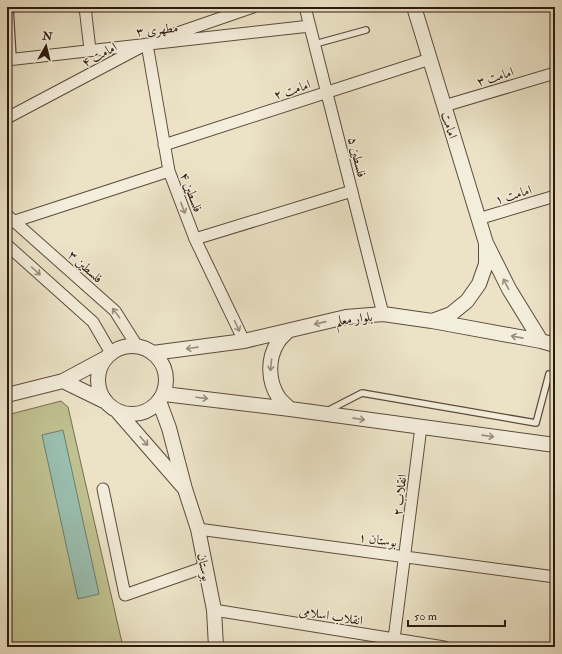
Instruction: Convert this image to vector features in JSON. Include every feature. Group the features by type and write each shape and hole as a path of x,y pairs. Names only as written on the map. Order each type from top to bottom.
{"street":[{"path":"85,7 90,50"},
{"name":"امامت ۴","path":"7,118 147,44 253,7"},
{"name":"فلسطین ۵","path":"306,7 383,314"},
{"name":"امامت","path":"414,7 486,243"},
{"name":"مطهری ۳","path":"10,59 310,26"},
{"name":"فلسطین ۴","path":"147,44 169,172 195,238 244,341"},
{"name":"امامت ۲","path":"164,145 430,60"},
{"name":"امامت ۳","path":"444,106 555,73"},
{"path":"10,220 169,172"},
{"path":"195,238 352,191"},
{"name":"امامت ۱","path":"478,219 555,196"},
{"name":"فلسطین ۳","path":"10,220 115,311 136,346"},
{"path":"432,321 451,314 467,301 475,290 479,284 486,264 486,243"},
{"path":"486,243 509,289 541,342"},
{"path":"7,245 94,322 108,356"},
{"name":"بلوار معلم","path":"153,353 244,341 346,317 383,314 432,321 555,345"},
{"path":"288,331 278,342 272,356 270,370 273,385 280,398 290,409"},
{"path":"7,395 63,381 108,356 119,348 136,346 145,348 153,353 164,367 166,385 161,398 153,408 145,412 127,414 118,412"},
{"path":"108,356 100,367 97,384 104,401 118,412 185,489"},
{"path":"63,381 104,401"},
{"path":"161,398 290,409 555,445"},
{"name":"بوستان","path":"161,398 185,489 198,529 214,610 216,647"},
{"name":"انقلاب ۲","path":"394,639 422,427"},
{"path":"103,489 125,595 205,568"},
{"name":"بوستان ۱","path":"198,529 555,577"},
{"name":"انقلاب اسلامی","path":"214,610 444,647"}],"lane":[{"path":"10,8 10,59"},
{"path":"315,44 366,30"},
{"path":"321,413 362,393 536,423 550,374 555,376"}],"shaded area":[{"path":"61,401 68,407 123,647 7,647 7,415"},
{"path":"63,430 99,594 78,599 42,435"}]}
